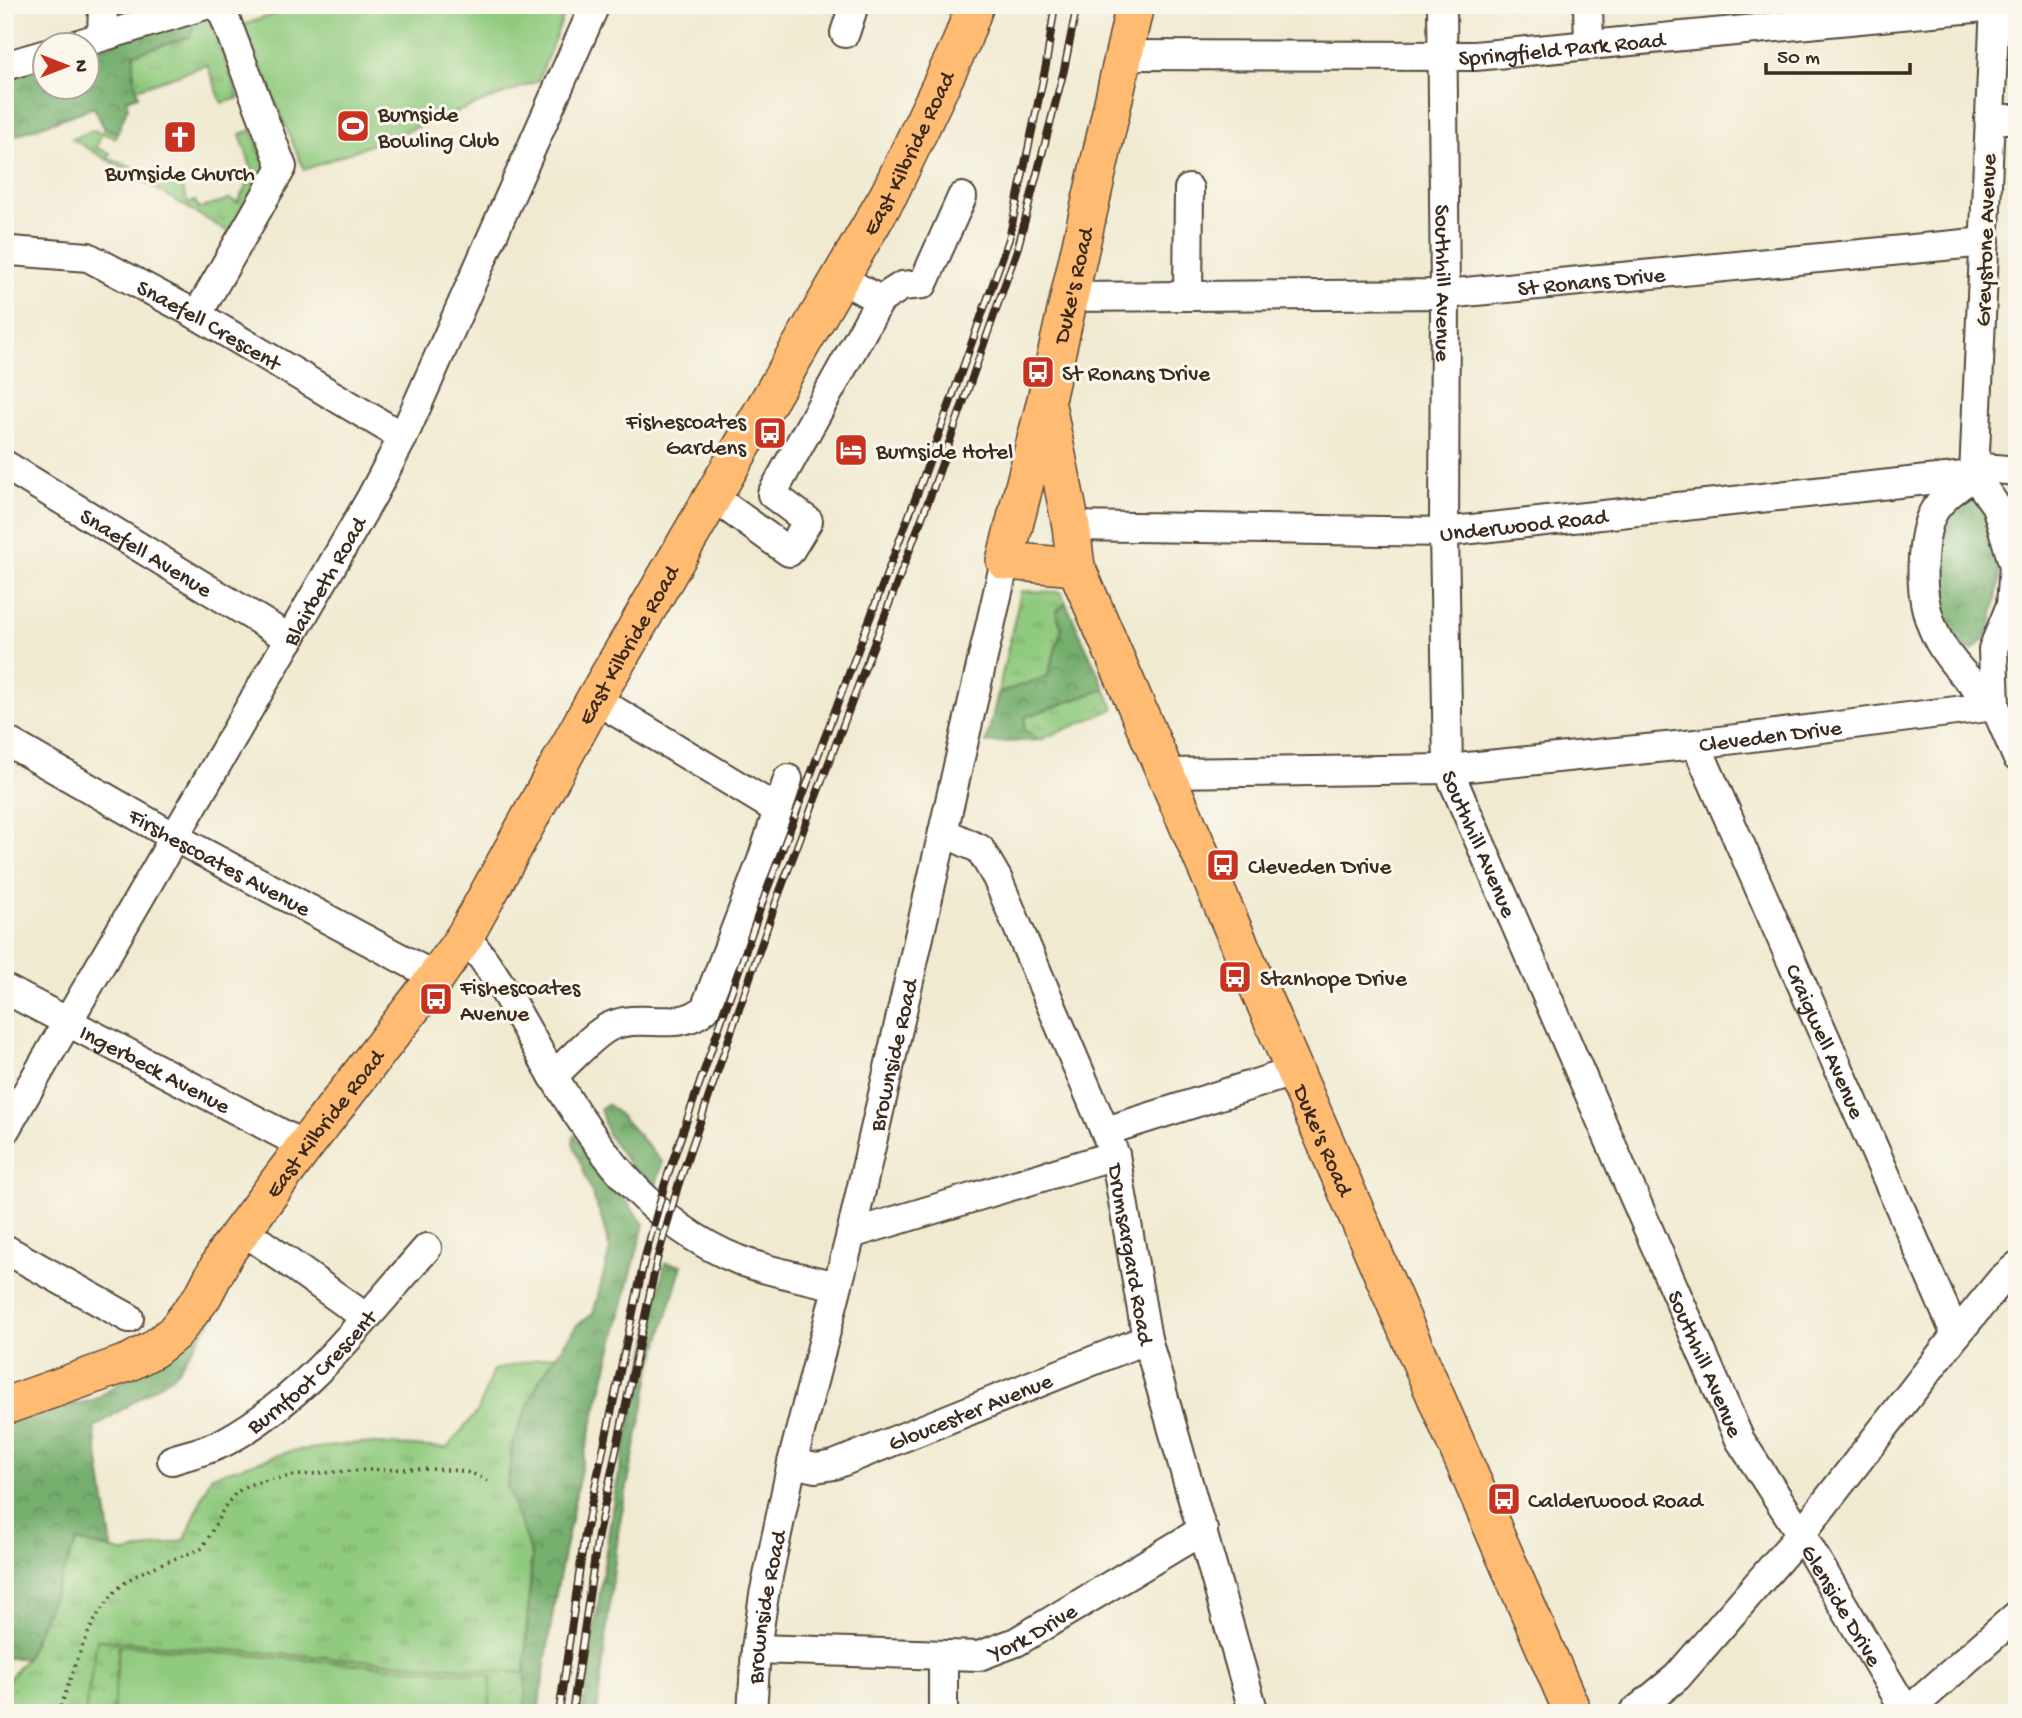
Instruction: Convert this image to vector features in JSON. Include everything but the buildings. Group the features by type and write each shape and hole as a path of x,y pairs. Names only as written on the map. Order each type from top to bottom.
{"main road":[{"name":"East Kilbride Road","path":"5,1406 130,1362 154,1349 174,1333 189,1317 234,1241 465,936 596,699 889,194 961,43 975,5"},
{"name":"Duke's Road","path":"1135,5 1046,400 1071,526 1076,567 1573,1713"},
{"name":"Brownside Road","path":"1005,561 1046,400"},
{"path":"1005,561 1076,567"},
{"name":"East Kilbride Road","path":"5,1387 125,1339 167,1308 234,1241"}],"street":[{"path":"103,5 102,36 205,5"},
{"path":"197,315 282,167 220,5"},
{"name":"Blairbeth Road","path":"5,1130 176,838 371,498 403,437 595,5"},
{"path":"845,33 854,5"},
{"name":"Southhill Avenue","path":"1442,5 1444,532 1448,769 1740,1440 1801,1534"},
{"path":"1588,5 1589,45"},
{"name":"Springfield Park Road","path":"1124,55 1475,56 1891,11 1995,6"},
{"name":"Greystone Avenue","path":"1974,471 1995,6"},
{"path":"5,66 32,58"},
{"path":"1989,119 2017,119"},
{"path":"1188,296 1189,189"},
{"path":"713,497 789,552 808,521 772,494 880,300 902,286 923,284 962,197"},
{"name":"St Ronans Drive","path":"1070,297 1445,294 1985,242"},
{"name":"Snaefell Crescent","path":"5,252 88,257 197,315 403,437"},
{"path":"840,278 880,300"},
{"name":"Snaefell Avenue","path":"5,465 290,639"},
{"path":"1995,706 1968,680 1931,628 1922,577 1924,539 1934,511 1974,471 1996,506 2014,566 2011,605 1993,649 1995,706 2017,757"},
{"name":"Underwood Road","path":"1071,526 1444,532 1974,471 2017,471"},
{"name":"Brownside Road","path":"752,1713 756,1649 764,1595 792,1463 851,1234 1005,561"},
{"path":"596,699 778,810"},
{"name":"Cleveden Drive","path":"1166,773 1448,769 1696,744 1995,706"},
{"name":"Firshescoates Avenue","path":"5,740 176,838 436,977"},
{"name":"Craigwell Avenue","path":"1696,744 1956,1335"},
{"path":"553,1076 610,1026 628,1022 684,1022 695,1018 705,1009 762,860 788,779"},
{"name":"Drumsargard Road","path":"943,832 979,849 997,878 1110,1143 1147,1339 1254,1713"},
{"path":"465,936 485,960 553,1076 610,1162 648,1203 703,1242 740,1261 837,1286"},
{"name":"Ingerbeck Avenue","path":"5,989 304,1146"},
{"path":"851,1234 1110,1143 1296,1071"},
{"path":"234,1241 365,1317"},
{"name":"Burnfoot Crescent","path":"172,1460 226,1441 274,1409 315,1375 427,1248"},
{"path":"5,1249 129,1318"},
{"path":"1633,1713 1677,1677 1801,1534 1956,1335 2002,1279 2017,1266"},
{"name":"Gloucester Avenue","path":"792,1463 816,1468 834,1465 1147,1339"},
{"name":"York Drive","path":"756,1649 979,1656 1016,1642 1203,1530"},
{"name":"Glenside Drive","path":"1801,1534 1907,1712"},
{"path":"1907,1712 2017,1615"},
{"path":"943,1656 943,1713"}],"path":[{"path":"59,1713 82,1644 109,1601 129,1580 201,1549 223,1509 244,1487 291,1475 399,1469 469,1472 490,1482"}],"green space":[{"name":"Burnside Bowling Club","path":"299,5 568,5 538,81 304,170 243,25"},
{"path":"206,16 239,98 222,103 207,65 136,89 138,96 126,100 128,106 115,138 102,133 104,128 95,107 47,124 46,102 102,102 102,48"},
{"path":"191,18 193,27 190,37 134,54 133,69 138,96 126,100 128,106 118,132 104,128 94,107 5,139 5,79 32,70 32,102 102,102 102,47"},
{"path":"93,130 102,133 96,148 110,153 108,158 151,175 154,170 175,179 177,185 181,184 188,203 195,201 199,209 229,199 238,202 253,173 240,134 252,130 266,168 232,234 72,139"},
{"path":"1970,493 1987,508 1997,546 2000,580 1989,633 1972,651 1955,642 1942,620 1940,584 1941,528"},
{"path":"1021,591 1061,592 1066,603 1056,612 1062,628 1047,677 998,693"},
{"path":"1066,603 1105,689 1025,717 1024,730 1040,740 986,743 998,693 1048,676 1062,628 1056,612"},
{"path":"1105,689 1114,709 1040,740 1024,730 1025,717"},
{"path":"607,1104 629,1124 662,1162 653,1197 608,1135 600,1109"},
{"path":"574,1135 644,1224 582,1464 555,1598 538,1713 522,1713 532,1556 507,1487 513,1441 540,1379 577,1325 593,1314 610,1250 601,1217 573,1143"},
{"path":"665,1263 682,1265 651,1370 619,1526 597,1713 582,1713 614,1497"},
{"path":"220,1295 225,1301 174,1375 94,1428 112,1549 77,1541 26,1658 5,1658 5,1419 94,1400 131,1375"},
{"path":"558,1354 540,1379 513,1441 507,1487 532,1556 526,1673 98,1640 85,1713 5,1713 5,1684 26,1658 77,1541 126,1553 185,1540 211,1476 292,1451 358,1443 447,1448 478,1411 493,1370"},
{"path":"97,1640 526,1673 524,1713 85,1713"},
{"path":"119,1645 491,1675 489,1713 113,1713"}],"railway":[{"path":"559,1713 585,1533 645,1257 665,1183 765,895 922,481 1009,239 1046,65 1055,5"},
{"path":"572,1713 598,1535 657,1260 678,1186 777,899 934,486 1018,247 1064,70 1077,5"}],"place":[{"name":"Burnside Bowling Club","path":"353,126"},
{"name":"Burnside Church","path":"180,137"},
{"name":"St Ronans Drive","path":"1038,372"},
{"name":"Fishescoates Gardens","path":"770,433"},
{"name":"Burnside Hotel","path":"851,450"},
{"name":"Cleveden Drive","path":"1223,865"},
{"name":"Stanhope Drive","path":"1235,977"},
{"name":"Fishescoates Avenue","path":"436,999"},
{"name":"Calderwood Road","path":"1504,1499"}]}
